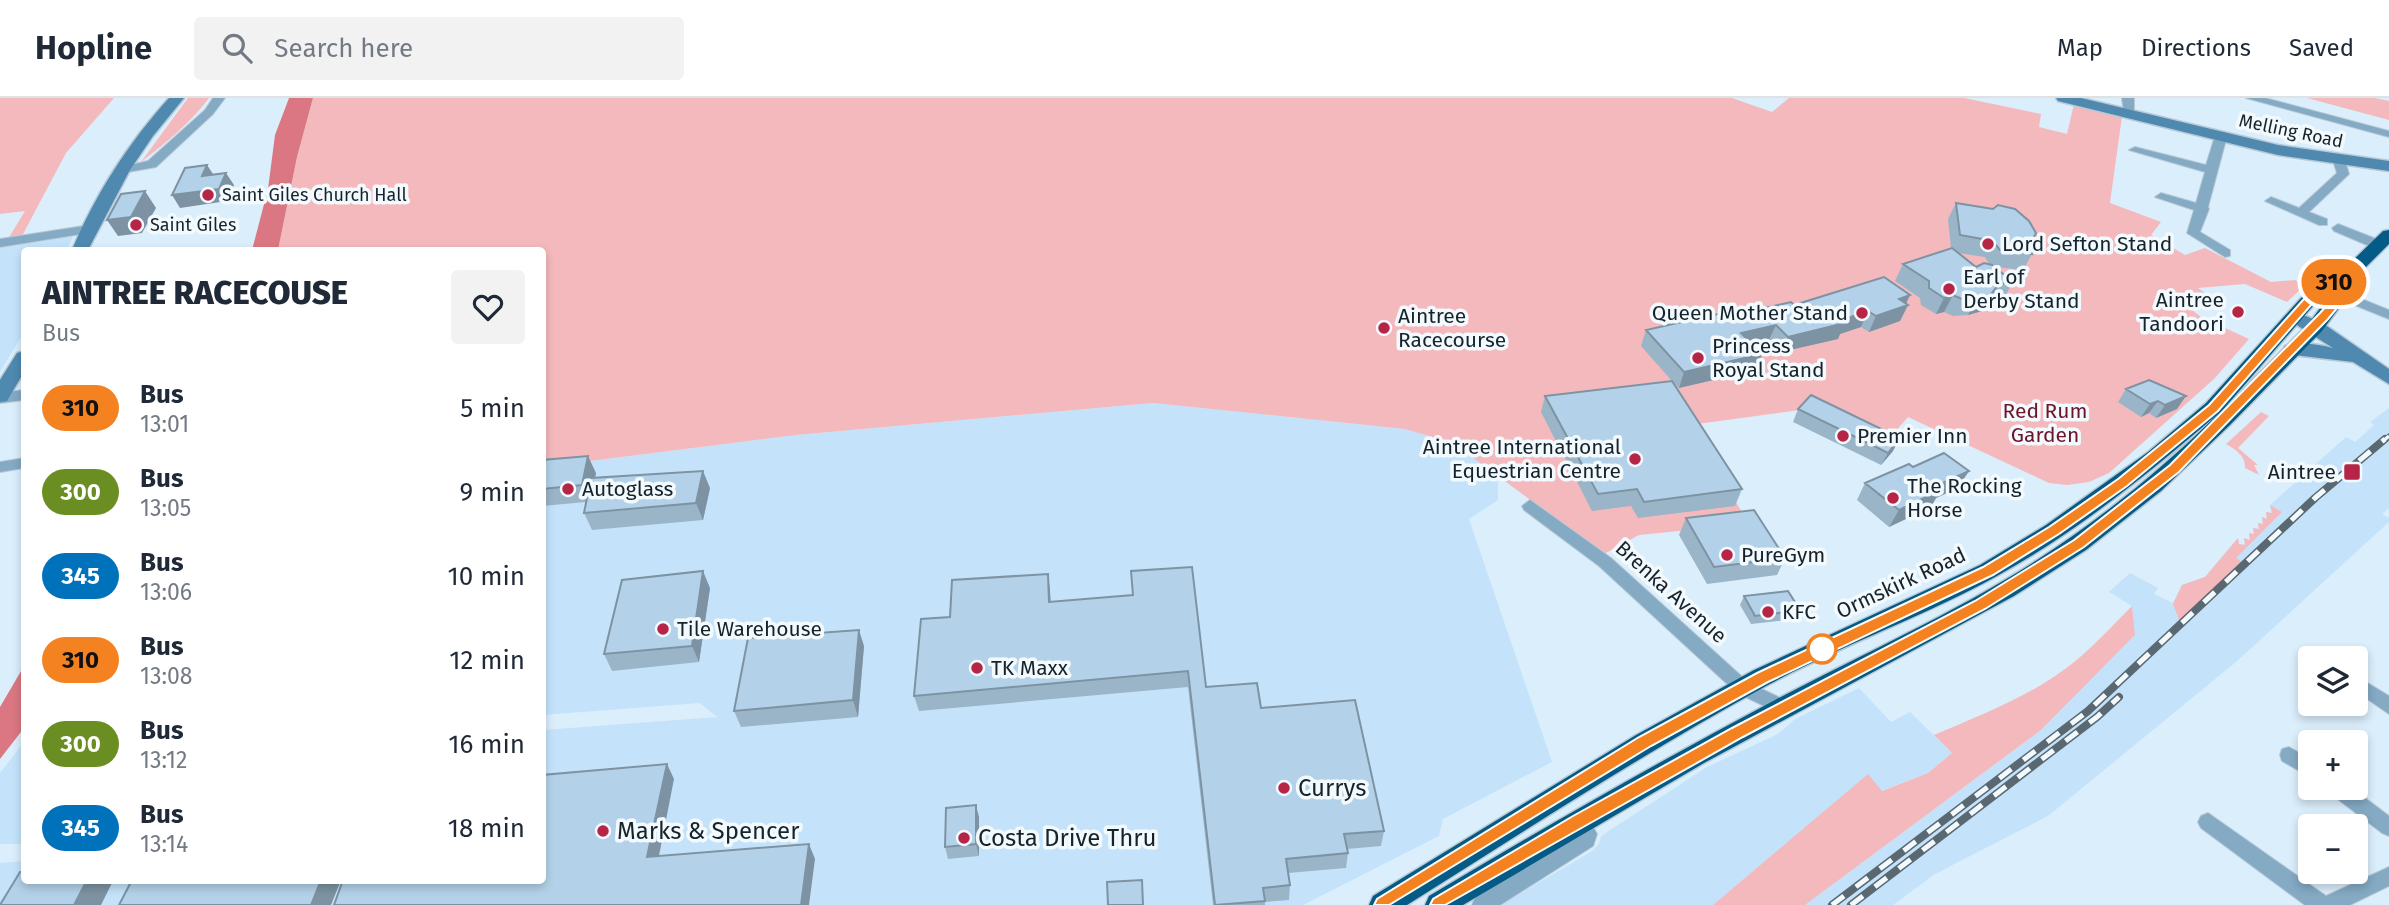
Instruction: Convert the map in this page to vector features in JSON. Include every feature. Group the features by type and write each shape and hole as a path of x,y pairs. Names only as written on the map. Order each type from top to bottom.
{"highway":[{"path":"1439,905 1579,821 1783,707 1980,605 2079,543 2175,469 2315,326 2342,295 2352,271 2383,246"},
{"name":"Ormskirk Road","path":"1383,905 1645,742 1743,688 1965,582 2054,531 2146,465 2213,408 2293,317 2324,287 2352,271"}],"street":[{"path":"81,247 121,171 141,140 177,98"},
{"path":"121,171 152,164 209,112 219,98"},
{"name":"Melling Road","path":"2063,98 2129,106 2221,136 2278,150 2339,161 2389,166"},
{"path":"2252,98 2389,134"},
{"path":"2221,136 2210,170 2203,209 2193,233 2225,253"},
{"path":"2135,150 2210,170"},
{"path":"2300,213 2343,174 2339,161"},
{"path":"2161,197 2203,209"},
{"path":"2271,201 2323,222"},
{"path":"2338,228 2383,246"},
{"path":"0,243 90,229"},
{"path":"2324,287 2389,315"},
{"path":"2293,317 2315,326 2361,361 2389,378"},
{"path":"2291,350 2317,350 2361,361"},
{"path":"0,397 21,362"},
{"path":"0,397 21,394"},
{"path":"0,467 21,464"},
{"name":"Brenka Avenue","path":"1530,506 1605,562 1743,688 1783,707"},
{"path":"2368,690 2389,706"},
{"path":"2289,755 2298,761"},
{"path":"2354,800 2389,827"},
{"path":"1482,905 1586,840 1587,834 1579,821"},
{"path":"2208,822 2321,905"},
{"path":"2329,905 2389,876"}],"shaded area":[{"path":"289,98 313,98 297,157 279,247 253,247 268,189 275,135"},
{"path":"73,236 68,247 21,247 21,337 0,372 0,248"},
{"path":"1153,403 1405,429 1453,443 1498,476 1498,500 1469,519 1552,762 1443,819 1439,836 1303,905 0,905 0,863 21,861 21,884 546,884 546,730 717,717 700,703 546,715 546,467 796,435"},
{"path":"2389,408 2389,508 2382,514 2389,518 2389,522 2236,662 2048,816 1935,874 1893,905 1805,905 2041,730 2134,636 2132,606 2109,592 2130,573 2158,588 2154,594 2173,603 2182,585 2205,577 2238,538 2239,544 2245,545 2244,538 2250,540 2249,533 2254,534 2253,528 2259,529 2258,523 2263,524 2262,517 2267,519 2266,512 2272,513 2270,505 2346,437 2355,442 2374,425 2370,422"},
{"path":"21,671 21,732 0,759 0,707"},
{"path":"1859,688 1891,722 1910,712 1952,753 1928,773 1881,791 1868,775 1713,905 1501,905 1592,851 1599,844 1601,836 1707,767 1778,734 1795,719"},
{"path":"21,746 21,844 0,844 0,773"}],"green space":[{"path":"0,98 114,98 66,153 22,236 8,239 25,211 0,214"},
{"path":"188,98 209,98 160,148 141,162"},
{"name":"Aintree Racecourse","path":"313,98 1732,98 1772,112 1789,98 1964,98 2041,114 2039,127 2067,134 2074,104 2122,116 2110,203 2161,222 2151,235 2185,255 2205,248 2271,282 2295,280 2304,286 2287,302 2245,284 2198,288 2215,300 2187,306 2201,317 2249,339 2215,378 2109,473 2089,482 2067,485 2049,483 1908,417 1886,442 1815,408 1690,425 1749,524 1639,535 1604,554 1453,443 1405,429 1153,403 796,435 546,467 546,247 279,247 297,157"},
{"path":"2307,98 2375,98 2389,101 2389,120"},
{"path":"2261,412 2269,416 2238,448 2258,465 2254,465 2259,475 2245,468 2242,456 2226,444"},
{"path":"2270,505 2282,512 2236,558 2242,562 2181,625 2173,604 2182,585 2205,577 2238,538 2239,544 2245,545 2244,538 2250,540 2249,533 2254,534 2253,528 2259,529 2258,523 2263,524 2262,517 2267,519 2266,512 2272,513"},
{"path":"2132,606 2135,635 2041,730 1805,905 1713,905 1868,774 1882,791 1928,773 1952,753 1934,735 2006,704 2041,685 2088,650"}],"building":[{"path":"207,165 202,176 226,173 219,189 172,195 185,168"},
{"path":"145,191 131,217 107,220 121,194"},
{"path":"1956,203 1993,209 1998,205 2015,209 2029,221 2036,233 2030,245 2032,254 2000,250 1993,241 1960,235"},
{"path":"1952,248 1976,267 1984,263 1992,265 2013,282 1999,284 1991,294 1976,299 1962,299 1953,295 1944,298 1929,288 1929,281 1903,264"},
{"path":"1884,277 1910,295 1899,299 1908,305 1876,316 1868,311 1842,320 1845,323 1788,337 1776,325 1741,333 1762,354 1684,372 1646,330 1722,313 1726,317 1791,302 1794,305"},
{"path":"2149,380 2186,396 2165,405 2158,401 2150,404 2126,389"},
{"name":"Aintree International Equestrian Centre","path":"1672,381 1742,489 1644,502 1637,489 1598,494 1545,396"},
{"path":"1811,395 1900,438 1888,453 1798,409"},
{"path":"1944,453 1969,471 1936,486 1941,490 1899,510 1865,483 1909,464 1913,467"},
{"path":"588,456 582,485 546,489 546,460"},
{"path":"703,471 696,503 584,513 591,478"},
{"path":"1754,510 1785,558 1714,567 1686,518"},
{"path":"1192,567 1206,687 1257,683 1261,708 1355,700 1384,831 1344,834 1348,853 1286,859 1290,885 1263,888 1265,901 1215,905 1188,671 914,696 921,619 950,617 952,580 1048,574 1049,602 1133,595 1131,571"},
{"name":"Tile Warehouse","path":"703,571 692,646 604,654 622,580"},
{"path":"1788,591 1800,610 1755,616 1744,596"},
{"path":"859,630 853,700 734,711 748,638"},
{"path":"667,764 647,857 809,844 801,905 334,905 342,884 546,884 546,775"},
{"name":"Costa Drive Thru","path":"976,805 976,844 945,847 946,808"},
{"path":"20,872 21,884 85,884 74,905 0,905"},
{"path":"1142,880 1143,905 1108,905 1107,882"},
{"path":"130,884 319,884 311,905 119,905"}],"railway":[{"path":"2383,441 2389,436"},
{"path":"1832,905 2088,711 2315,498 2385,439"},
{"path":"1851,905 2097,717 2119,697"}],"bus line":[{"name":"310","path":"1383,905 1645,742 1762,677 1988,571 2054,531 2123,482 2213,408 2307,302 2324,287 2352,271 2342,295 2229,416 2175,469 2079,543 1980,605 1738,732 1579,821 1439,905"}],"place":[{"name":"Saint Giles Church Hall","path":"208,195"},
{"name":"Saint Giles","path":"136,225"},
{"name":"Lord Sefton Stand","path":"1988,244"},
{"name":"Earl of Derby Stand","path":"1949,289"},
{"name":"Aintree Tandoori","path":"2238,312"},
{"name":"Queen Mother Stand","path":"1862,313"},
{"name":"Aintree Racecourse","path":"1384,328"},
{"name":"Princess Royal Stand","path":"1698,358"},
{"name":"Premier Inn","path":"1843,436"},
{"name":"Aintree International Equestrian Centre","path":"1635,459"},
{"name":"Aintree","path":"2352,472"},
{"name":"Autoglass","path":"568,489"},
{"name":"The Rocking Horse","path":"1893,498"},
{"name":"PureGym","path":"1727,555"},
{"name":"KFC","path":"1768,612"},
{"name":"Tile Warehouse","path":"663,629"},
{"name":"TK Maxx","path":"977,668"},
{"name":"Currys","path":"1284,788"},
{"name":"Marks & Spencer","path":"603,831"},
{"name":"Costa Drive Thru","path":"964,838"}],"park label":[{"name":"Red Rum Garden","path":"2045,423"}]}
